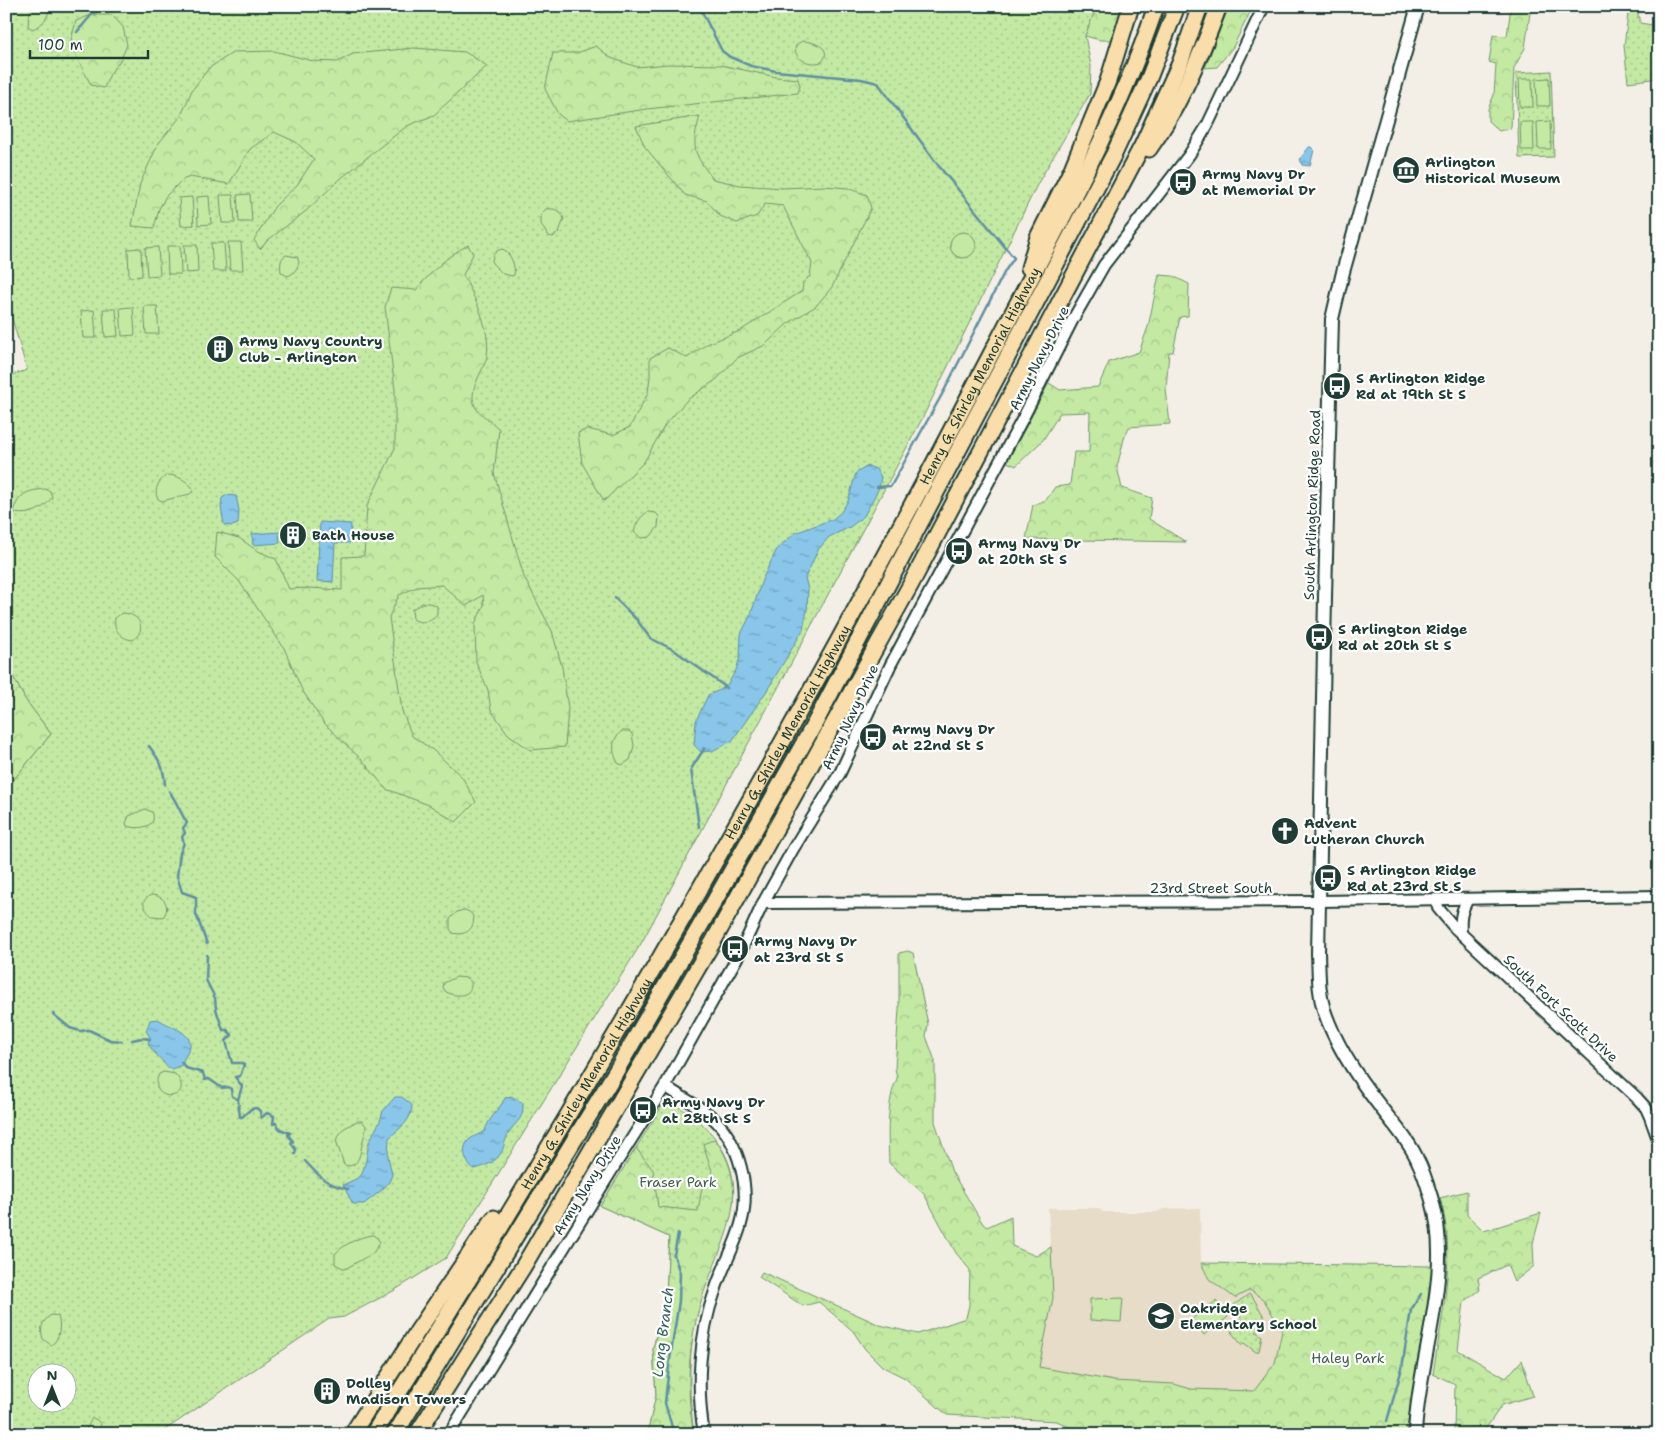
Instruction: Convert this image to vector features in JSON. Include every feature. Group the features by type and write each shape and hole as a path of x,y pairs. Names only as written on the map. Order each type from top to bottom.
{"highway":[{"path":"1017,305 1038,237 1071,171 1114,65 1131,6"},
{"name":"Henry G. Shirley Memorial Highway","path":"372,1434 519,1196 636,999 815,684 1097,152 1142,49 1156,6"},
{"path":"395,1434 615,1073 815,723 1106,172 1150,78 1177,6"},
{"path":"1187,65 1200,6"},
{"path":"418,1432 523,1267 714,940 911,584 1119,191 1161,132 1176,89 1218,6"},
{"path":"352,1434 417,1332 505,1202 599,1044 636,999"}],"main road":[{"name":"South Arlington Ridge Road","path":"1416,1434 1437,1286 1439,1232 1432,1202 1418,1160 1335,1038 1324,1010 1319,981 1325,597 1332,319 1343,272 1418,6"}],"street":[{"name":"Army Navy Drive","path":"449,1434 666,1086 742,949 763,903 797,842 840,773 891,664 1077,313 1109,258 1189,155 1207,126 1264,6"},
{"name":"23rd Street South","path":"763,903 1320,901 1659,896"},
{"path":"1461,933 1460,919 1462,909 1468,899"},
{"name":"South Fort Scott Drive","path":"1437,900 1438,908 1461,933 1637,1098 1648,1113 1659,1142"},
{"path":"666,1086 713,1118 729,1139 738,1157 744,1184 745,1207 741,1224 714,1292 705,1325 700,1380 704,1434"}],"shaded area":[{"name":"Oakridge Elementary School","path":"1048,1208 1098,1208 1103,1212 1157,1212 1163,1209 1200,1208 1201,1263 1250,1264 1264,1300 1282,1331 1275,1366 1261,1397 1182,1394 1038,1367 1053,1298"}],"green space":[{"path":"6,6 1097,6 1085,36 1091,66 1090,94 1038,183 922,419 642,942 446,1258 395,1290 344,1317 329,1319 159,1434 6,1434 6,789 51,734 25,699 6,663 6,377 27,370 6,298"},
{"path":"32,6 50,6 44,20 39,26 32,29 28,26"},
{"path":"1097,6 1125,6 1116,40 1100,40 1085,36"},
{"path":"1229,6 1253,6 1233,47 1217,67 1205,68"},
{"path":"1511,6 1531,6 1525,48 1514,68 1511,128 1499,131 1488,121 1488,109 1494,95 1496,64 1489,62 1493,35 1507,36"},
{"path":"1629,6 1641,6 1638,17 1640,17 1640,23 1659,26 1659,78 1628,82 1624,46"},
{"path":"91,15 112,15 123,27 127,45 104,88 91,85 70,44 76,21"},
{"path":"803,41 817,44 824,49 825,57 822,62 807,62 798,56 795,51 796,47"},
{"path":"596,46 611,58 637,67 668,64 721,65 776,77 798,79 800,86 798,93 647,109 567,121 558,114 545,89 553,53 577,53"},
{"path":"414,48 465,52 487,66 434,115 407,126 339,180 306,211 268,240 260,249 254,240 275,206 297,185 314,159 296,142 274,132 250,149 229,184 190,177 182,180 166,196 159,209 154,228 132,226 140,184 158,144 181,116 192,90 209,68 234,52 274,51 313,61 337,62 353,54"},
{"path":"1551,71 1554,157 1519,158 1516,73"},
{"path":"1549,78 1550,106 1537,106 1536,79"},
{"path":"1519,79 1532,79 1533,107 1520,107"},
{"path":"700,116 695,136 696,150 701,163 713,179 740,185 783,188 825,186 847,188 867,195 871,208 832,287 816,306 787,324 765,345 737,358 717,379 687,400 665,425 644,462 604,501 582,463 578,433 587,429 613,435 630,427 648,393 650,358 668,348 687,358 707,344 740,331 802,291 803,283 810,276 812,263 783,206 765,204 757,216 737,223 720,216 707,201 685,195 645,147 636,126"},
{"path":"1550,121 1551,149 1538,149 1537,122"},
{"path":"1520,122 1533,122 1534,150 1521,150"},
{"path":"250,194 252,222 239,222 237,195"},
{"path":"220,195 233,195 235,223 222,223"},
{"path":"209,196 211,224 198,225 197,197"},
{"path":"192,197 194,225 181,226 179,198"},
{"path":"546,209 557,210 564,219 559,232 553,237 548,236 541,224 541,214"},
{"path":"963,232 972,236 976,245 972,254 963,258 954,254 950,245 954,236"},
{"path":"228,242 241,242 243,270 230,270"},
{"path":"211,243 224,243 226,271 213,271"},
{"path":"184,245 197,245 198,272 186,273"},
{"path":"468,245 473,254 463,275 481,314 488,346 485,362 474,388 473,401 476,408 499,429 494,473 524,577 552,631 562,667 568,708 565,747 530,750 508,734 491,710 488,690 476,662 475,624 484,605 483,595 466,606 442,585 417,587 399,595 389,617 402,711 412,736 434,751 462,777 476,802 456,822 429,805 386,789 364,762 323,722 302,690 284,648 239,581 215,557 217,532 239,538 256,550 276,559 289,589 342,590 342,557 364,556 367,506 395,448 395,390 385,307 391,288 416,290 440,265"},
{"path":"167,246 180,246 181,274 168,274"},
{"path":"158,247 160,275 147,276 145,248"},
{"path":"141,248 142,276 129,277 128,249"},
{"path":"503,249 511,257 514,265 514,275 512,276 503,274 492,263 494,253"},
{"path":"286,255 297,257 299,262 295,271 287,276 281,272 282,260"},
{"path":"1159,275 1173,276 1189,284 1188,316 1180,317 1173,352 1169,352 1166,389 1170,424 1129,427 1117,467 1122,488 1152,498 1149,519 1186,542 1026,539 1033,505 1046,500 1055,487 1070,485 1074,452 1089,452 1090,412 1060,413 1043,440 1016,466 1007,462 1049,383 1060,390 1098,387 1109,362 1139,352 1148,327"},
{"path":"144,306 157,306 159,334 146,334"},
{"path":"133,307 135,335 122,336 120,308"},
{"path":"103,309 116,309 118,336 105,337"},
{"path":"94,310 96,338 83,338 81,311"},
{"path":"167,475 184,480 192,487 193,491 190,494 162,501 158,499 156,492 158,486"},
{"path":"45,489 50,491 52,497 45,505 36,511 15,513 14,508 23,495"},
{"path":"648,512 656,513 659,516 658,527 650,537 641,538 634,532 639,520"},
{"path":"423,603 437,606 437,614 432,619 419,622 413,619 412,609"},
{"path":"122,613 133,616 140,622 140,631 133,640 122,636 115,626 115,618"},
{"path":"6,663 25,699 51,734 6,789"},
{"path":"622,731 629,731 632,734 634,746 630,760 622,765 616,759 614,742"},
{"path":"145,809 152,812 153,821 150,824 137,828 127,826 126,823 129,816"},
{"path":"151,895 159,897 165,902 167,909 163,917 152,916 145,908 144,902"},
{"path":"463,910 469,912 474,919 471,929 460,934 453,933 450,929 450,919 457,912"},
{"name":"Haley Park","path":"908,951 913,953 928,1024 926,1036 935,1061 935,1122 952,1172 983,1224 987,1227 1011,1216 1012,1246 1036,1256 1051,1247 1053,1298 1039,1367 1114,1381 1174,1384 1191,1389 1254,1391 1275,1363 1282,1331 1264,1300 1250,1290 1235,1298 1209,1279 1201,1263 1432,1266 1429,1298 1406,1434 1072,1434 1071,1428 1057,1421 947,1415 905,1378 883,1367 865,1349 853,1331 819,1302 803,1306 759,1277 762,1272 880,1325 918,1334 966,1318 969,1305 970,1270 956,1253 924,1194 889,1163 889,1108 897,1079 895,1068 899,1009 899,953"},
{"path":"456,977 467,978 471,982 469,991 462,995 454,995 445,991 444,983"},
{"path":"164,1072 175,1074 181,1083 181,1090 177,1094 171,1096 164,1095 159,1091 157,1084 159,1074"},
{"name":"Fraser Park","path":"667,1102 695,1118 717,1141 727,1158 734,1193 728,1226 704,1290 694,1328 690,1381 694,1434 650,1434 648,1431 656,1395 653,1348 666,1298 669,1237 600,1206 662,1106"},
{"path":"357,1121 362,1121 366,1126 360,1153 355,1163 349,1166 344,1165 336,1140 343,1129"},
{"name":"Fraser Park","path":"715,1139 728,1161 733,1183 733,1205 729,1226 698,1312 692,1342 689,1388 694,1434 650,1434 648,1431 656,1395 653,1348 666,1298 669,1237 600,1206 636,1148 653,1170 658,1207 698,1211 702,1187 713,1174 703,1144"},
{"path":"1467,1191 1467,1215 1484,1231 1541,1213 1533,1243 1534,1266 1514,1282 1507,1265 1478,1278 1480,1290 1464,1302 1458,1350 1506,1378 1522,1360 1533,1396 1502,1405 1482,1434 1454,1434 1455,1384 1433,1374 1444,1308 1448,1264 1445,1220 1440,1198"},
{"path":"373,1235 380,1242 373,1253 345,1269 335,1264 335,1254 343,1247 358,1239"},
{"path":"1249,1294 1254,1299 1267,1322 1256,1332 1262,1336 1259,1351 1256,1352 1244,1343 1242,1345 1231,1332 1242,1319 1234,1305"},
{"path":"1123,1298 1121,1322 1090,1320 1090,1299"},
{"path":"1216,1301 1228,1317 1204,1335 1192,1319"},
{"path":"51,1315 58,1316 59,1328 58,1336 51,1345 43,1339 42,1329 43,1323"},
{"path":"92,1418 100,1424 102,1434 84,1434"}],"water":[{"path":"1309,147 1314,150 1310,166 1302,165 1300,159"},
{"path":"868,466 876,469 881,477 879,488 864,516 850,527 829,537 818,550 805,578 808,589 807,610 803,630 766,692 732,741 712,751 701,752 694,745 696,721 708,695 728,684 736,670 740,657 741,634 751,614 762,580 777,549 795,533 833,519 841,512 848,501 856,473"},
{"path":"227,495 236,496 239,510 238,524 232,526 224,525 221,507 222,498"},
{"path":"320,522 351,524 350,543 335,543 333,582 317,581"},
{"path":"279,532 280,543 253,545 252,534"},
{"path":"158,1019 183,1033 190,1041 190,1046 182,1065 172,1069 167,1067 148,1043 150,1037 146,1031 150,1020"},
{"path":"511,1096 523,1103 521,1117 506,1138 500,1155 486,1166 473,1169 468,1162 464,1150 467,1142 485,1131 505,1098"},
{"path":"395,1097 402,1097 412,1105 408,1120 389,1138 388,1156 392,1175 382,1190 364,1204 353,1204 343,1185 362,1174 369,1142 383,1111"}],"waterway":[{"path":"77,32 93,13 101,11 106,6"},
{"path":"699,6 722,51 730,57 751,66 776,71 861,79 878,83 938,165 1014,258 1005,271 945,389 891,486 877,487"},
{"path":"615,598 637,620 650,638 674,650 727,688"},
{"path":"149,746 161,764 165,785"},
{"path":"699,827 691,769 704,749"},
{"path":"169,791 187,823 183,828 185,833 182,837 184,843 180,853 177,876 182,892 196,897 196,914 207,944"},
{"path":"207,955 206,980 215,998 216,1009 223,1030 227,1030 232,1035 226,1041 232,1063 242,1063 244,1065 240,1076 235,1077 242,1086 238,1100"},
{"path":"53,1014 70,1028 80,1031 89,1030 110,1040 122,1041"},
{"path":"132,1040 150,1039"},
{"path":"181,1062 186,1068 203,1073 205,1080 209,1079 222,1088 228,1087 231,1089 232,1096 238,1100 240,1117 251,1109 256,1108 260,1111 261,1118 267,1113 274,1116 273,1124 276,1123 280,1129 290,1133 288,1135 293,1141 291,1143 296,1150 295,1154"},
{"path":"305,1161 328,1182 348,1189"},
{"name":"Long Branch","path":"674,1434 665,1403 679,1301 680,1273 674,1255 678,1234"},
{"path":"1387,1421 1402,1368 1411,1310 1421,1294"}],"place":[{"name":"Arlington Historical Museum","path":"1406,170"},
{"name":"Army Navy Dr at Memorial Dr","path":"1183,182"},
{"name":"Army Navy Country Club - Arlington","path":"220,349"},
{"name":"S Arlington Ridge Rd at 19th St S","path":"1337,386"},
{"name":"Bath House","path":"293,535"},
{"name":"Army Navy Dr at 20th St S","path":"959,551"},
{"name":"S Arlington Ridge Rd at 20th St S","path":"1319,637"},
{"name":"Army Navy Dr at 22nd St S","path":"873,737"},
{"name":"Advent Lutheran Church","path":"1285,831"},
{"name":"S Arlington Ridge Rd at 23rd St S","path":"1328,878"},
{"name":"Army Navy Dr at 23rd St S","path":"735,949"},
{"name":"Army Navy Dr at 28th St S","path":"643,1110"},
{"name":"Oakridge Elementary School","path":"1161,1316"},
{"name":"Dolley Madison Towers","path":"327,1391"}]}
